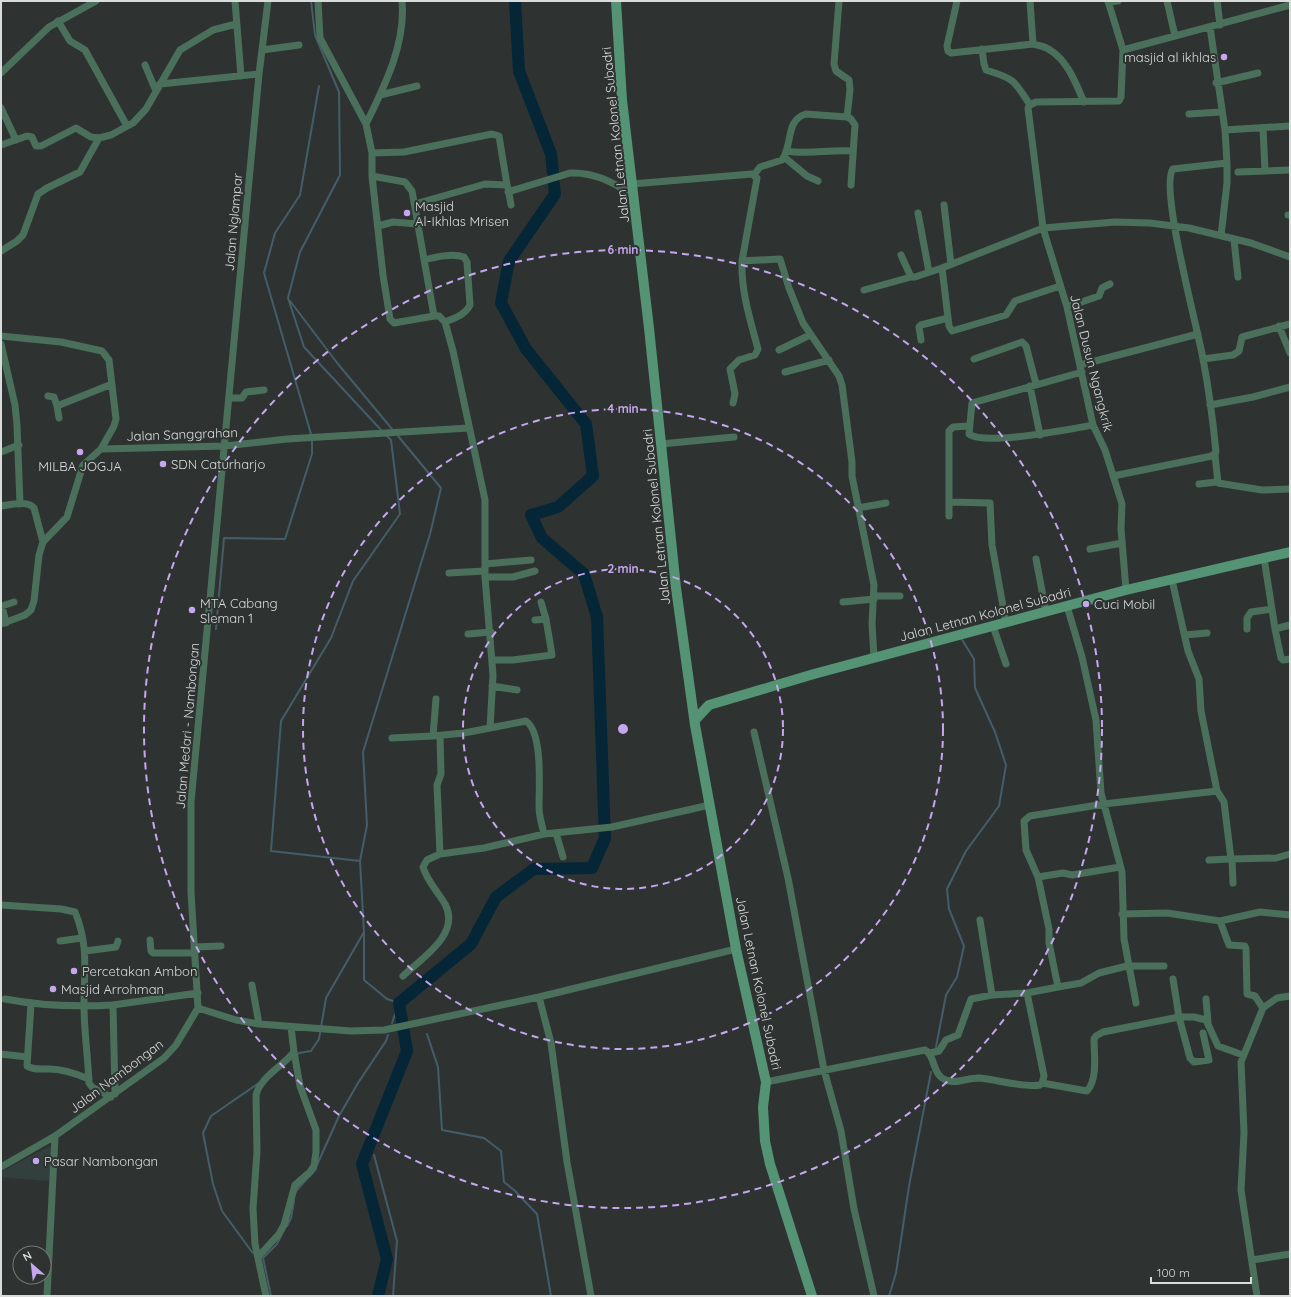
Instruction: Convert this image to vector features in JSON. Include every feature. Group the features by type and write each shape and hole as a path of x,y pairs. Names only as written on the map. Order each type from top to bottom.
{"main road":[{"name":"Jalan Letnan Kolonel Subadri","path":"616,1 622,100 662,444 676,588 692,704 736,949 766,1082 764,1124 770,1164 812,1296"},
{"name":"Jalan Letnan Kolonel Subadri","path":"709,705 874,657 1126,590 1290,552"},
{"path":"692,704 709,705"},
{"path":"695,720 709,705"}],"street":[{"path":"1,73 41,33 58,21 96,1"},
{"path":"235,1 241,76"},
{"name":"Jalan Nglampar","path":"225,446 259,74 268,1"},
{"path":"318,1 320,38 366,124 372,153 372,176 383,275 390,320 394,323 439,316 445,322 453,351 485,500 485,571 492,660 490,728"},
{"path":"366,124 380,95 400,43 402,1"},
{"path":"839,1 834,64 836,71 849,80 850,90 847,118"},
{"path":"957,1 947,46 948,51 951,53 1033,44 1041,45 1054,52 1065,64 1084,102"},
{"path":"1030,1 1033,44"},
{"path":"982,49 986,70 1013,80 1030,105 1036,102 1116,102 1120,100 1123,50 1108,2 1118,1"},
{"path":"1167,1 1175,36"},
{"path":"1217,1 1220,25"},
{"path":"1123,50 1220,25 1281,4 1290,5"},
{"path":"58,21 70,41 84,50 127,126"},
{"path":"1,146 30,136 36,146 41,146 76,128 91,137 99,138 111,135 139,118 180,50 184,46 213,30 236,24"},
{"path":"1210,27 1216,82 1225,130 1227,163 1227,183 1221,236"},
{"path":"262,50 299,45"},
{"path":"145,65 156,91"},
{"path":"1216,82 1258,73"},
{"path":"160,84 259,74"},
{"path":"380,95 417,86"},
{"name":"Jalan Dusun Ngangkrik","path":"1030,105 1028,115 1044,232 1067,307 1093,425 1105,450 1122,504 1122,543 1126,590"},
{"path":"1,108 16,140"},
{"path":"1189,114 1222,112"},
{"path":"632,184 754,175 760,167 782,160 793,124 801,115 806,114 847,118 851,119 855,125 851,185"},
{"path":"1225,130 1290,126"},
{"path":"1263,128 1265,171"},
{"path":"372,153 404,152 497,134 500,140 511,205"},
{"path":"1,251 23,235 38,194 80,172 99,138"},
{"path":"785,154 841,150 853,151"},
{"path":"785,154 807,176 818,181"},
{"path":"1216,482 1216,452 1203,359 1171,208 1172,170 1176,168 1227,163"},
{"path":"1238,172 1290,170"},
{"path":"508,192 536,185 570,173 579,172 607,179 633,195"},
{"path":"733,403 735,394 730,369 739,360 755,355 758,349 744,298 741,278 742,261 758,180 754,175"},
{"path":"372,176 405,182 412,191 434,316"},
{"path":"415,204 485,184 507,185"},
{"path":"944,205 951,264"},
{"path":"918,213 929,272"},
{"path":"378,226 393,222 417,224"},
{"path":"873,282 910,275 915,277 1044,232 1115,222 1150,223 1190,228 1251,243 1290,257"},
{"path":"1234,240 1238,277"},
{"path":"901,255 910,275"},
{"path":"424,260 462,256 467,262 470,305 467,310 445,322"},
{"path":"742,261 780,259 796,306 810,335 837,372 842,385 852,462 852,476 874,585 872,624 874,657"},
{"path":"942,268 949,326 952,331 1006,314 1015,302 1060,286"},
{"path":"864,290 910,275"},
{"path":"1067,307 1099,296 1102,288 1110,284"},
{"path":"921,340 921,325 948,318"},
{"path":"1203,359 1233,355 1239,352 1242,337 1290,324"},
{"path":"1279,326 1290,353"},
{"path":"1093,425 1040,435 983,438 969,434 972,403 1198,334"},
{"path":"779,350 810,335"},
{"name":"Jalan Sanggrahan","path":"1,336 61,342 102,351 109,360 116,419 114,426 101,449"},
{"path":"974,359 1022,342 1026,346 1040,435"},
{"path":"1,344 15,406 19,445 20,504"},
{"path":"785,372 829,360"},
{"path":"57,406 112,384"},
{"path":"1210,405 1253,397 1290,387"},
{"path":"229,398 242,398 246,392 264,390"},
{"path":"48,396 54,397 59,418"},
{"path":"949,516 949,431 953,427 969,426"},
{"name":"Jalan Sanggrahan","path":"101,449 225,446 287,439 469,428"},
{"path":"662,444 734,437"},
{"path":"1,452 19,445"},
{"name":"Jalan Medari - Nambongan","path":"198,1008 191,892 191,802 225,446"},
{"path":"14,602 1,606 4,623 25,615 31,610 34,601 39,555 43,542 67,517 84,465 101,449"},
{"path":"1113,476 1215,455"},
{"path":"1199,484 1216,482 1224,485 1262,490 1290,489"},
{"path":"950,502 990,503 992,545 1006,623"},
{"path":"858,508 886,503"},
{"path":"1,506 27,504 34,508 43,542"},
{"path":"1090,549 1122,543"},
{"path":"1264,558 1274,629 1280,658 1283,660 1290,659"},
{"path":"1036,559 1046,612"},
{"path":"449,573 485,571 531,560"},
{"path":"485,571 513,577 535,571"},
{"path":"1172,580 1188,651 1199,679 1201,711 1217,791 1224,802 1232,859 1233,883"},
{"path":"843,602 900,596"},
{"path":"492,660 513,660 552,655 546,619 541,602"},
{"path":"1067,606 1082,657 1094,708 1098,768 1104,804 1120,867 1122,914 1127,966 1136,1003"},
{"path":"1247,629 1247,618 1252,612 1272,609"},
{"path":"535,620 546,619"},
{"path":"1274,629 1290,625"},
{"path":"993,626 1006,664"},
{"path":"468,634 491,632"},
{"path":"1185,635 1207,632"},
{"path":"492,686 517,690"},
{"path":"436,699 436,736 441,774 437,784 440,854"},
{"path":"392,738 436,736 526,721 531,724 537,740 539,808 544,834"},
{"path":"754,732 800,935 824,1070 841,1131 854,1209 874,1296"},
{"path":"1058,987 1049,942 1049,929 1038,877 1026,850 1024,824 1027,817 1104,804 1217,791"},
{"path":"404,976 444,937 450,924 446,905 423,867 425,862 440,854 484,848 556,832 612,827 710,805"},
{"path":"556,832 563,857"},
{"path":"1209,860 1276,858 1290,854"},
{"path":"1038,877 1063,873 1072,875 1120,867"},
{"path":"1,906 73,911 76,915 85,951 86,966 84,1006 89,1079 92,1087 113,1096 113,1005"},
{"path":"1122,914 1167,913 1220,921 1260,912 1290,915"},
{"path":"980,920 992,995"},
{"path":"1220,921 1229,945 1245,946 1247,994 1255,996 1262,1008"},
{"path":"60,941 82,938"},
{"path":"150,940 151,951 153,953 194,950 220,946"},
{"path":"85,951 116,947 118,941"},
{"path":"198,1008 236,1020 259,1024 351,1031 395,1028 539,997 736,949"},
{"path":"930,1053 939,1051 946,1040 958,1034 971,999 1078,984 1099,973 1127,966 1164,966"},
{"path":"1173,979 1179,1017 1190,1058 1194,1062 1209,1060 1203,1033"},
{"path":"252,985 259,1024"},
{"path":"1027,992 1044,1076 1042,1083"},
{"path":"5,999 31,1004 84,1006 113,1005 198,993"},
{"path":"1257,1296 1241,1190 1244,1137 1241,1062 1262,1008 1277,998 1290,996"},
{"path":"539,997 551,1043 568,1162 591,1296"},
{"path":"1206,999 1208,1022 1218,1046 1243,1055"},
{"path":"31,1004 26,1064 30,1068 57,1069 89,1079"},
{"name":"Jalan Nambongan","path":"1,1166 55,1136 113,1096 164,1058 179,1040 198,1008"},
{"path":"766,1082 925,1050 930,1053 935,1068 943,1079 954,1082 980,1078 1037,1086 1042,1083 1087,1091 1091,1086 1094,1067 1094,1039 1102,1032 1179,1017 1194,1018 1208,1022"},
{"path":"258,1256 281,1230 295,1185 310,1172 314,1166 316,1152 316,1130 300,1086 291,1027"},
{"path":"266,1296 258,1256 253,1209 257,1151 256,1095 258,1089 268,1076 294,1052"},
{"path":"1,1054 27,1057"},
{"path":"47,1296 55,1136"},
{"path":"1252,1260 1290,1254"}],"shaded area":[{"name":"Pasar Nambongan","path":"50,1146 52,1150 49,1181 1,1177 1,1172"}],"waterway":[{"path":"311,1 315,35 339,92 340,175 300,252 288,298 304,347 382,431"},
{"path":"515,1 519,71 551,154 553,173"},
{"path":"311,434 264,273 275,233 300,195 319,86"},
{"path":"378,1296 387,1259 362,1164 407,1051 399,1003 471,944 496,897 534,869 592,868 605,838 597,617 584,574 542,538 531,515 558,507 593,476 586,424 526,349 501,303 509,261 555,194 554,184"},
{"path":"290,301 338,364 392,429"},
{"path":"296,1056 299,1053 311,1051 319,1039 326,998 364,932 360,861 271,851 281,721 331,638 353,581 400,514 391,440 387,436"},
{"path":"360,861 367,825 363,752 430,534 441,488 398,436"},
{"path":"216,629 224,538 285,539 312,454 312,440"},
{"path":"936,1047 946,995 957,977 964,946 949,909 947,889 966,851 999,806 1006,765 995,732 975,688 974,659 961,638"},
{"path":"364,933 364,980 387,999 399,1003 392,1023"},
{"path":"427,1034 438,1067 442,1130 484,1138 501,1151 504,1182 514,1190 537,1214 551,1296"},
{"path":"317,1165 339,1116 358,1083 386,1041 388,1035"},
{"path":"889,1296 896,1273 909,1186 931,1072"},
{"path":"255,1254 222,1211 213,1184 203,1133 211,1116 259,1083"},
{"path":"374,1155 397,1241 393,1296"},
{"path":"296,1191 316,1169"},
{"path":"287,1226 291,1218 294,1201"},
{"path":"271,1296 263,1258 277,1244 281,1236"}],"place":[{"name":"masjid al ikhlas","path":"1224,57"},
{"name":"Masjid Al-Ikhlas Mrisen","path":"407,213"},
{"name":"MILBA JOGJA","path":"80,452"},
{"name":"SDN Caturharjo","path":"163,464"},
{"name":"Cuci Mobil","path":"1086,604"},
{"name":"MTA Cabang Sleman 1","path":"192,610"},
{"name":"Percetakan Ambon","path":"74,971"},
{"name":"Masjid Arrohman","path":"53,989"},
{"name":"Pasar Nambongan","path":"36,1161"}]}
